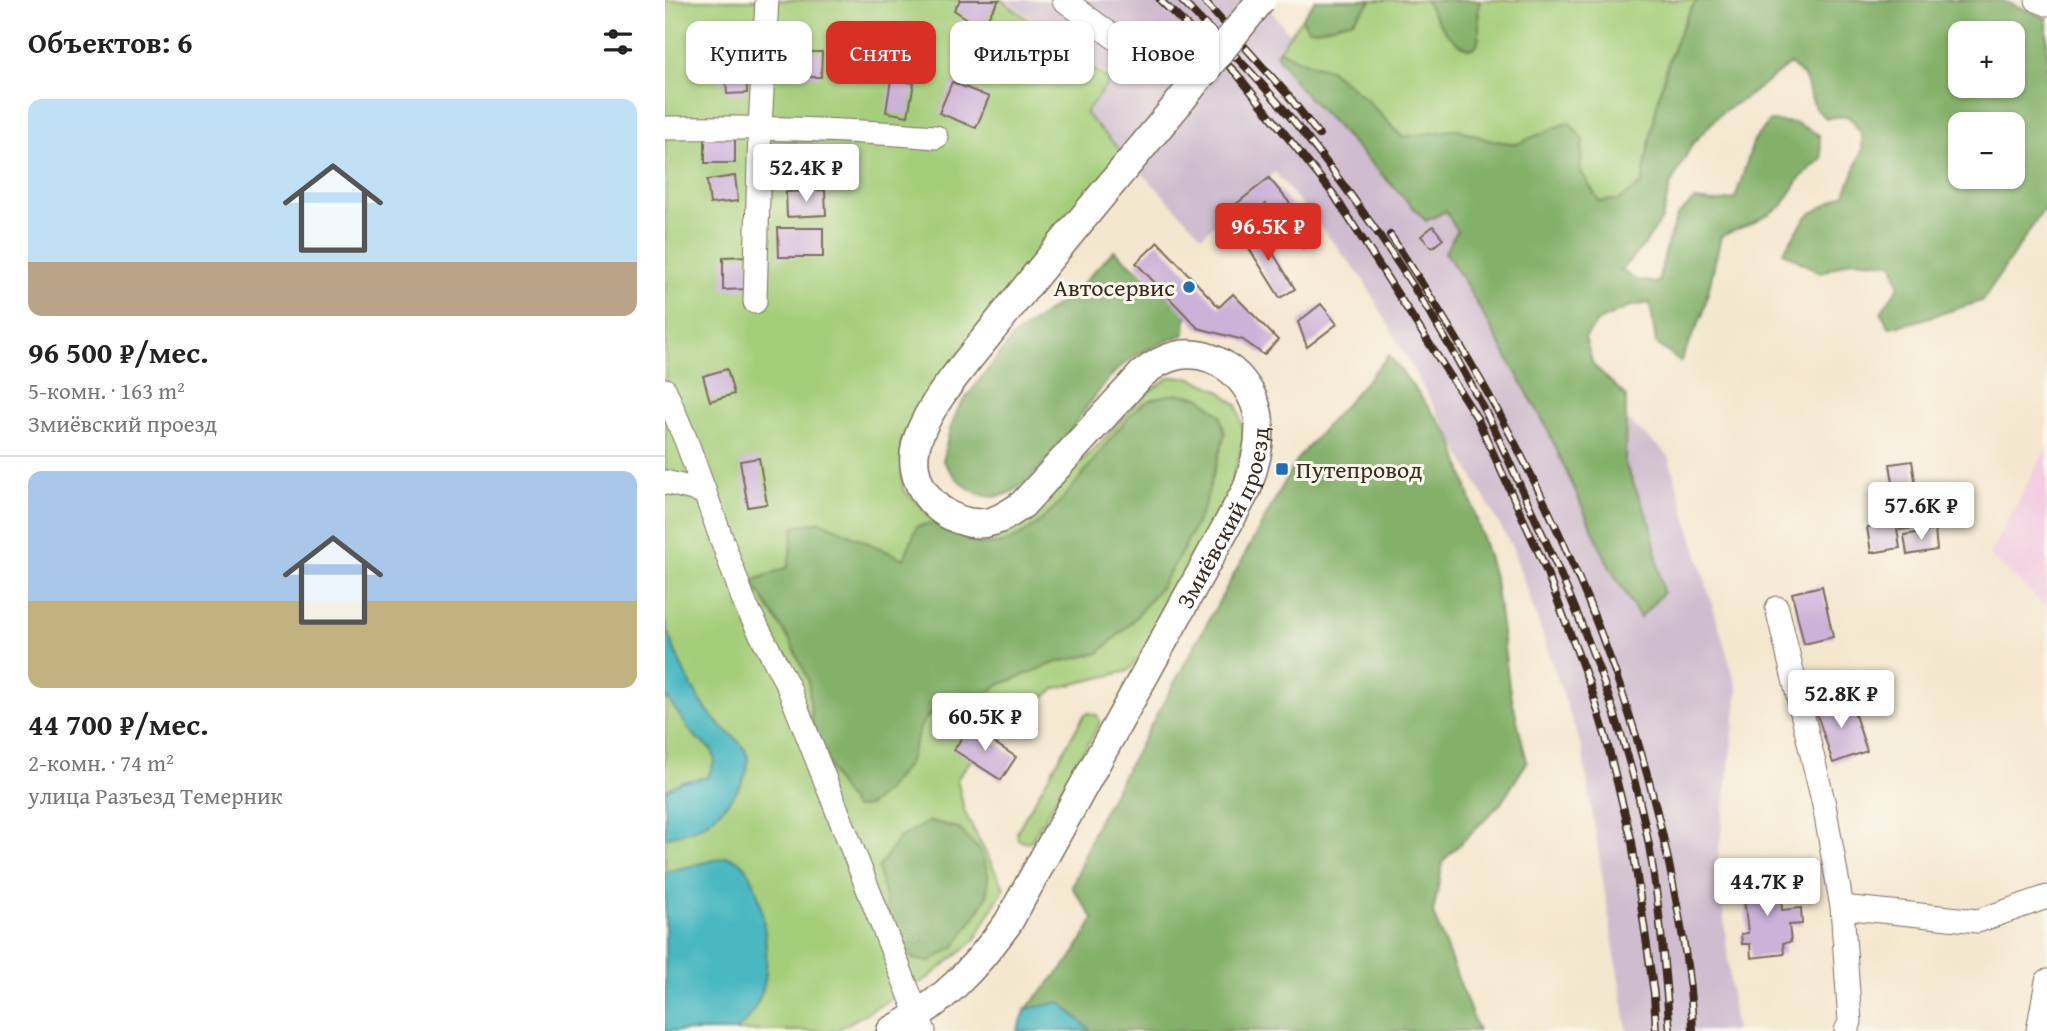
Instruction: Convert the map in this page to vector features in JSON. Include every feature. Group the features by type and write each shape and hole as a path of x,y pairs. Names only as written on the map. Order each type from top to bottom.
{"main road":[{"name":"Змиёвский проезд","path":"891,1031 921,1024 989,950 1008,923 1247,489 1259,448 1259,419 1247,386 1224,365 1206,356 1192,354 1158,362 1142,374 1023,504 1004,518 987,523 971,524 953,517 927,497 917,483 913,466 916,445 924,425 941,397 1017,298 1261,0"}],"street":[{"path":"755,302 767,0"},
{"path":"1064,0 1108,33"},
{"path":"2037,0 2047,4"},
{"path":"665,128 760,127 936,137"},
{"path":"665,390 745,604 788,686 921,1024"},
{"path":"665,482 705,492"},
{"path":"1777,608 1824,805 1842,907 1850,1022 1846,1031"},
{"path":"1842,907 1977,921 2047,897"},
{"path":"2038,1031 2047,981"}],"shaded area":[{"path":"1006,0 1262,0 1364,125 1502,266 1558,361 1668,455 1738,691 1718,859 1735,1031 1627,1031 1582,749 1512,547 1363,279 1275,172 1202,236 1085,113 1107,75 1094,65 1094,21 1034,21"},
{"path":"2047,447 2047,608 1989,555"}],"green space":[{"path":"665,0 1002,0 1030,21 950,21 950,84 1094,84 1094,69 1108,80 1108,84 1085,113 1123,153 925,396 901,441 903,490 940,521 982,544 1012,530 1100,443 1140,398 1170,377 1189,377 1219,390 1237,405 1245,437 1224,505 1147,649 1128,671 1057,688 991,733 957,779 965,813 1004,888 974,941 928,978 835,1031 665,1031"},
{"path":"1315,0 1372,0 1353,20 1317,30 1308,29 1302,18"},
{"path":"1372,0 1425,0 1442,27 1457,43 1476,46 1480,0 1698,0 1687,16 1667,65 1642,184 1619,200 1599,201 1580,170 1583,140 1516,144 1488,140 1402,137 1367,100 1329,69 1304,62 1279,50 1302,18 1303,22 1317,30 1353,20"},
{"path":"1425,0 1480,0 1476,46 1470,49 1456,41 1443,29"},
{"path":"1698,0 2001,0 2047,18 2047,208 1982,301 1889,327 1881,312 1899,286 1893,263 1853,260 1820,273 1783,252 1807,216 1845,194 1862,151 1862,134 1848,116 1826,118 1815,108 1804,76 1790,64 1747,97 1722,112 1692,144 1670,186 1662,219 1645,244 1621,270 1636,280 1658,283 1677,216 1694,200 1715,202 1735,199 1754,140 1770,121 1796,123 1819,135 1822,158 1801,177 1782,206 1757,221 1721,236 1703,314 1680,362 1656,343 1650,303 1631,306 1598,321 1585,338 1593,365 1626,396 1625,464 1651,525 1663,593 1640,618 1609,566 1545,424 1445,252 1457,231 1446,211 1426,221 1300,88 1276,54 1279,50 1304,62 1329,69 1367,100 1402,137 1459,129 1488,140 1516,144 1569,122 1583,140 1580,170 1599,201 1619,200 1642,184 1663,82 1688,14"},
{"path":"1114,250 1186,311 1185,334 1145,351 1111,376 1063,440 1022,485 999,496 971,490 955,477 943,461 949,432 959,407 1013,337 1076,291"},
{"path":"1389,355 1452,438 1495,580 1509,686 1527,762 1501,803 1443,861 1433,913 1478,1031 1091,1031 1060,1003 1026,1009 1071,959 1094,919 1072,887 1097,823 1298,458"},
{"path":"1179,394 1199,397 1220,414 1225,434 1204,507 1161,586 1132,622 1099,653 1055,663 999,685 965,707 930,714 921,725 908,764 885,792 868,806 854,808 834,778 812,722 808,679 790,641 752,581 788,567 794,527 820,521 904,559 917,526 940,522 976,543 1005,542 1027,531 1048,514 1139,407 1153,399"},
{"path":"1085,714 1098,716 1100,723 1031,841 1023,842 1018,839 1017,831"},
{"path":"930,821 958,828 981,852 988,874 987,896 976,915 955,946 930,962 913,959 890,921 878,868 899,838"}],"water":[{"path":"665,620 679,660 692,686 716,721 744,748 748,761 742,783 718,813 697,828 665,838 665,791 680,782 708,777 715,760 712,750 694,736 665,695"},
{"path":"727,857 746,868 761,906 766,954 765,980 761,994 755,1008 735,1031 665,1031 665,872"},
{"path":"1060,1002 1091,1031 1017,1031 1026,1009"}],"building":[{"path":"960,0 999,0 986,21 970,21 954,10"},
{"path":"812,52 822,52 821,77 812,77"},
{"path":"726,84 747,84 747,93 727,94"},
{"path":"890,84 914,84 908,116 886,112"},
{"path":"951,84 989,97 976,128 939,113"},
{"path":"705,133 735,133 735,163 705,163"},
{"path":"735,176 738,201 710,204 707,180"},
{"path":"1269,178 1317,236 1303,248 1266,204 1243,224 1230,209"},
{"path":"825,190 826,215 787,217 786,192"},
{"path":"1433,226 1443,239 1432,248 1421,236"},
{"path":"1257,227 1295,289 1280,298 1242,237"},
{"path":"778,228 823,228 823,257 779,257"},
{"path":"1158,242 1219,307 1233,294 1278,340 1264,355 1243,340 1198,328 1136,263"},
{"path":"748,256 749,289 723,290 723,257"},
{"path":"1321,304 1337,324 1307,347 1298,322"},
{"path":"727,369 734,394 710,401 703,376"},
{"path":"759,458 767,504 748,507 740,461"},
{"path":"1912,461 1917,492 1895,495 1890,464"},
{"path":"1917,495 1922,527 1900,530 1895,499"},
{"path":"1888,515 1890,523 1896,522 1900,548 1871,553 1867,527 1875,526 1873,517"},
{"path":"1935,530 1937,550 1907,555 1904,535"},
{"path":"1822,586 1833,637 1804,644 1792,593"},
{"path":"1849,697 1867,751 1833,763 1815,708"},
{"path":"969,726 1016,757 1001,780 954,750"},
{"path":"1779,878 1782,910 1801,908 1802,924 1789,925 1791,942 1783,943 1784,954 1751,958 1750,944 1742,944 1741,934 1748,933 1742,882"}],"railway":[{"path":"1160,0 1236,73 1334,195 1477,418 1542,560 1591,688 1606,738 1632,842 1654,994 1656,1031"},
{"path":"1181,0 1272,96 1348,192 1394,257 1436,324 1496,433 1576,612 1605,685 1629,761 1646,827 1655,885 1670,1031"},
{"path":"1203,0 1287,94 1319,135"},
{"path":"1390,235 1482,382 1523,458 1594,615 1649,779 1681,926 1693,1031"}],"place":[{"name":"Автосервис","path":"1189,287"},
{"name":"Путепровод","path":"1282,469"}]}
